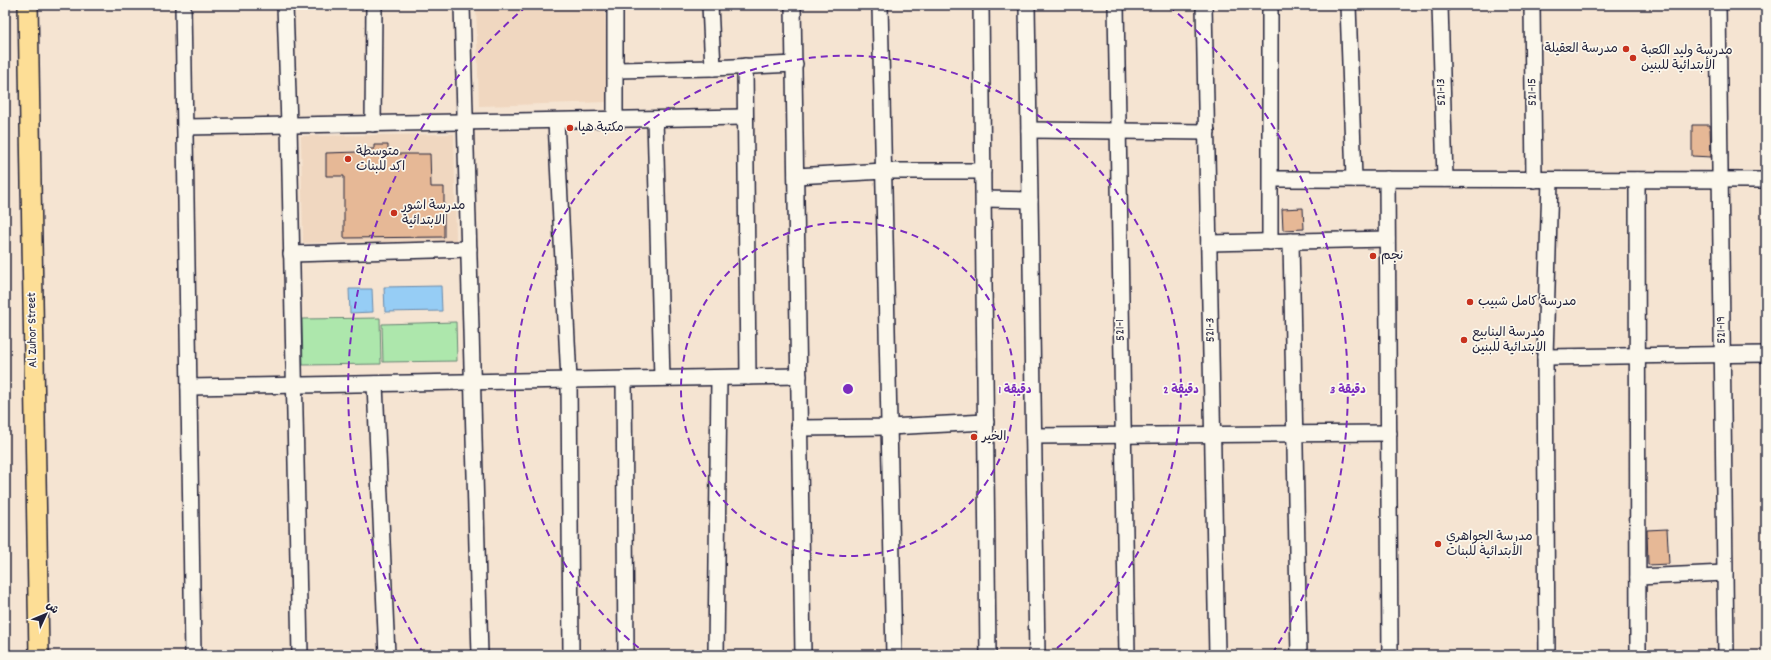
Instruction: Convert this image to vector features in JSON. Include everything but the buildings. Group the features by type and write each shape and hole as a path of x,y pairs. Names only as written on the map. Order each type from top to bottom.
{"main road":[{"name":"Al Zuhor Street","path":"28,5 39,655"}],"street":[{"path":"183,5 194,655"},
{"path":"284,5 289,125 300,655"},
{"path":"373,124 374,5"},
{"path":"462,5 480,655"},
{"path":"615,120 616,5"},
{"path":"710,5 713,68"},
{"path":"793,5 803,655"},
{"path":"880,5 894,655"},
{"path":"982,5 988,655"},
{"path":"1027,5 1037,655"},
{"name":"521-1","path":"1116,5 1127,655"},
{"name":"521-3","path":"1204,5 1217,655"},
{"path":"1270,5 1270,242"},
{"path":"1348,5 1354,179"},
{"name":"521-13","path":"1440,5 1445,180"},
{"name":"521-15","path":"1532,5 1534,180"},
{"name":"521-19","path":"1718,5 1726,655"},
{"path":"616,70 713,68 795,64"},
{"path":"745,66 744,117 748,376"},
{"path":"185,127 744,117"},
{"path":"655,119 662,378"},
{"path":"556,121 568,380 571,655"},
{"path":"1029,130 1206,132"},
{"path":"796,176 884,172 983,171"},
{"path":"1271,179 1766,180"},
{"path":"1387,180 1390,655"},
{"path":"1547,655 1545,357 1550,180"},
{"path":"1638,180 1638,655"},
{"path":"984,199 1030,200"},
{"path":"1209,243 1388,239"},
{"path":"1291,241 1298,655"},
{"path":"291,254 469,249"},
{"path":"1545,357 1766,354"},
{"path":"189,387 799,376"},
{"path":"716,655 719,378"},
{"path":"624,379 626,655"},
{"path":"375,384 387,655"},
{"path":"799,428 889,427 986,422"},
{"path":"1034,436 1389,433"},
{"path":"1638,577 1725,573"}],"shaded area":[{"path":"476,5 605,5 608,102 479,106"},
{"path":"454,134 456,241 303,243 301,136"}],"green space":[{"path":"380,318 381,364 303,365 302,319"},
{"path":"456,322 457,361 383,362 382,324"}],"water":[{"path":"441,286 442,311 385,312 384,287"},
{"path":"349,289 372,289 373,312 350,313"}],"place":[{"name":"مدرسة العقيلة","path":"1626,49"},
{"name":"مدرسة وليد الكعبة الأبتدائية للبنين","path":"1633,58"},
{"name":"مكتبة هيا","path":"570,128"},
{"name":"متوسطة اكد للبنات","path":"348,159"},
{"name":"مدرسة اشور الابتدائية","path":"394,213"},
{"name":"نجم","path":"1373,256"},
{"name":"مدرسة كامل شبيب","path":"1470,302"},
{"name":"مدرسة الينابيع الابتدائية للبنين","path":"1464,340"},
{"name":"الخير","path":"974,437"},
{"name":"مدرسة الجواهري الأبتدائية للبنات","path":"1438,544"}]}
